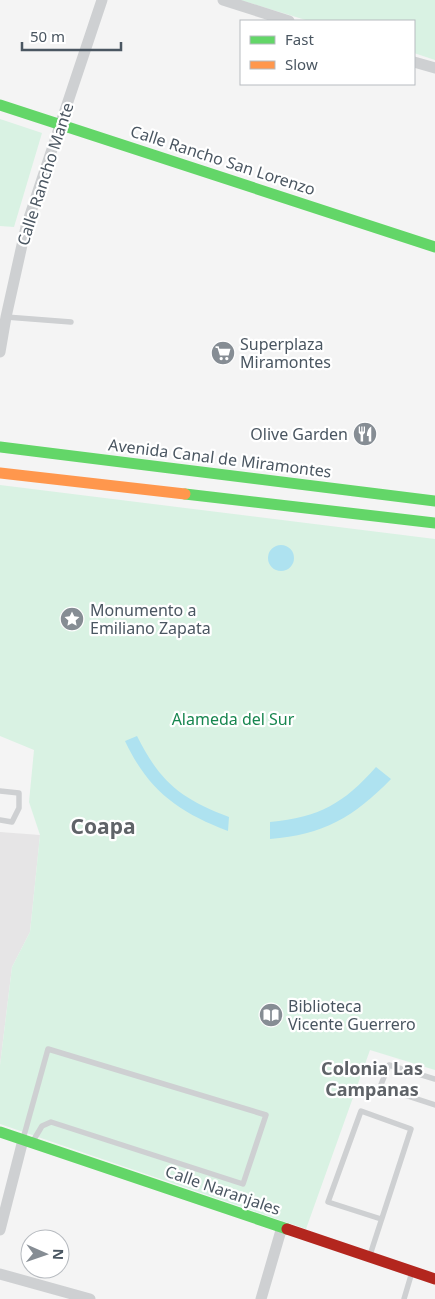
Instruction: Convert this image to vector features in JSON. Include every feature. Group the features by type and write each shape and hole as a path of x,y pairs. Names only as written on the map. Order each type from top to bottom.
{"street":[{"name":"Calle Rancho Mante","path":"0,352 3,317 26,227 102,0"},
{"path":"223,0 286,20"},
{"path":"415,62 435,68"},
{"name":"Calle Rancho San Lorenzo","path":"0,105 435,247"},
{"name":"Avenida Canal de Miramontes","path":"0,446 435,501"},
{"path":"0,473 435,523"},
{"name":"Calle Naranjales","path":"0,1132 435,1279"},
{"path":"0,1230 27,1141"},
{"path":"262,1299 282,1227"},
{"path":"0,1274 90,1299"}],"lane":[{"path":"3,317 71,322"},
{"path":"0,792 19,793 19,808 12,822 0,820"},
{"path":"48,1049 266,1115 243,1184 51,1122 42,1126 27,1141 39,1080 48,1049"},
{"path":"435,1079 389,1065 380,1086 435,1105"},
{"path":"369,1257 382,1219 411,1129 361,1111 328,1202 382,1219"},
{"path":"404,1299 412,1272"}],"shaded area":[{"path":"0,832 40,835 30,932 12,967 0,1065"}],"green space":[{"path":"240,0 435,0 435,60 415,53 415,20 306,20"},
{"path":"0,119 42,133 14,227 0,226"},
{"name":"Alameda del Sur","path":"0,485 435,539 435,1070 370,1050 306,1229 0,1124 0,1065 12,967 30,932 40,835 29,802 34,750 0,736"}],"water":[{"path":"281,545 290,549 294,558 290,567 281,571 272,567 268,558 272,549"},
{"path":"137,736 154,766 174,787 185,796 229,817 228,831 194,816 166,797 155,786 134,758 125,741"},
{"path":"376,767 391,779 350,814 336,822 306,833 270,839 270,822 303,816 329,806 353,791"}],"traffic: fast":[{"path":"0,105 435,247"},
{"path":"0,447 435,501"},
{"path":"185,494 435,523"},
{"path":"0,1132 287,1229"}],"traffic: slow":[{"path":"0,473 185,494"}],"traffic: jam":[{"path":"287,1229 435,1279"}],"place":[{"name":"Superplaza Miramontes","path":"223,353"},
{"name":"Olive Garden","path":"365,434"},
{"name":"Monumento a Emiliano Zapata","path":"72,619"},
{"name":"Biblioteca Vicente Guerrero","path":"271,1015"}],"district":[{"name":"Coapa","path":"103,826"},
{"name":"Colonia Las Campanas","path":"372,1078"}]}
